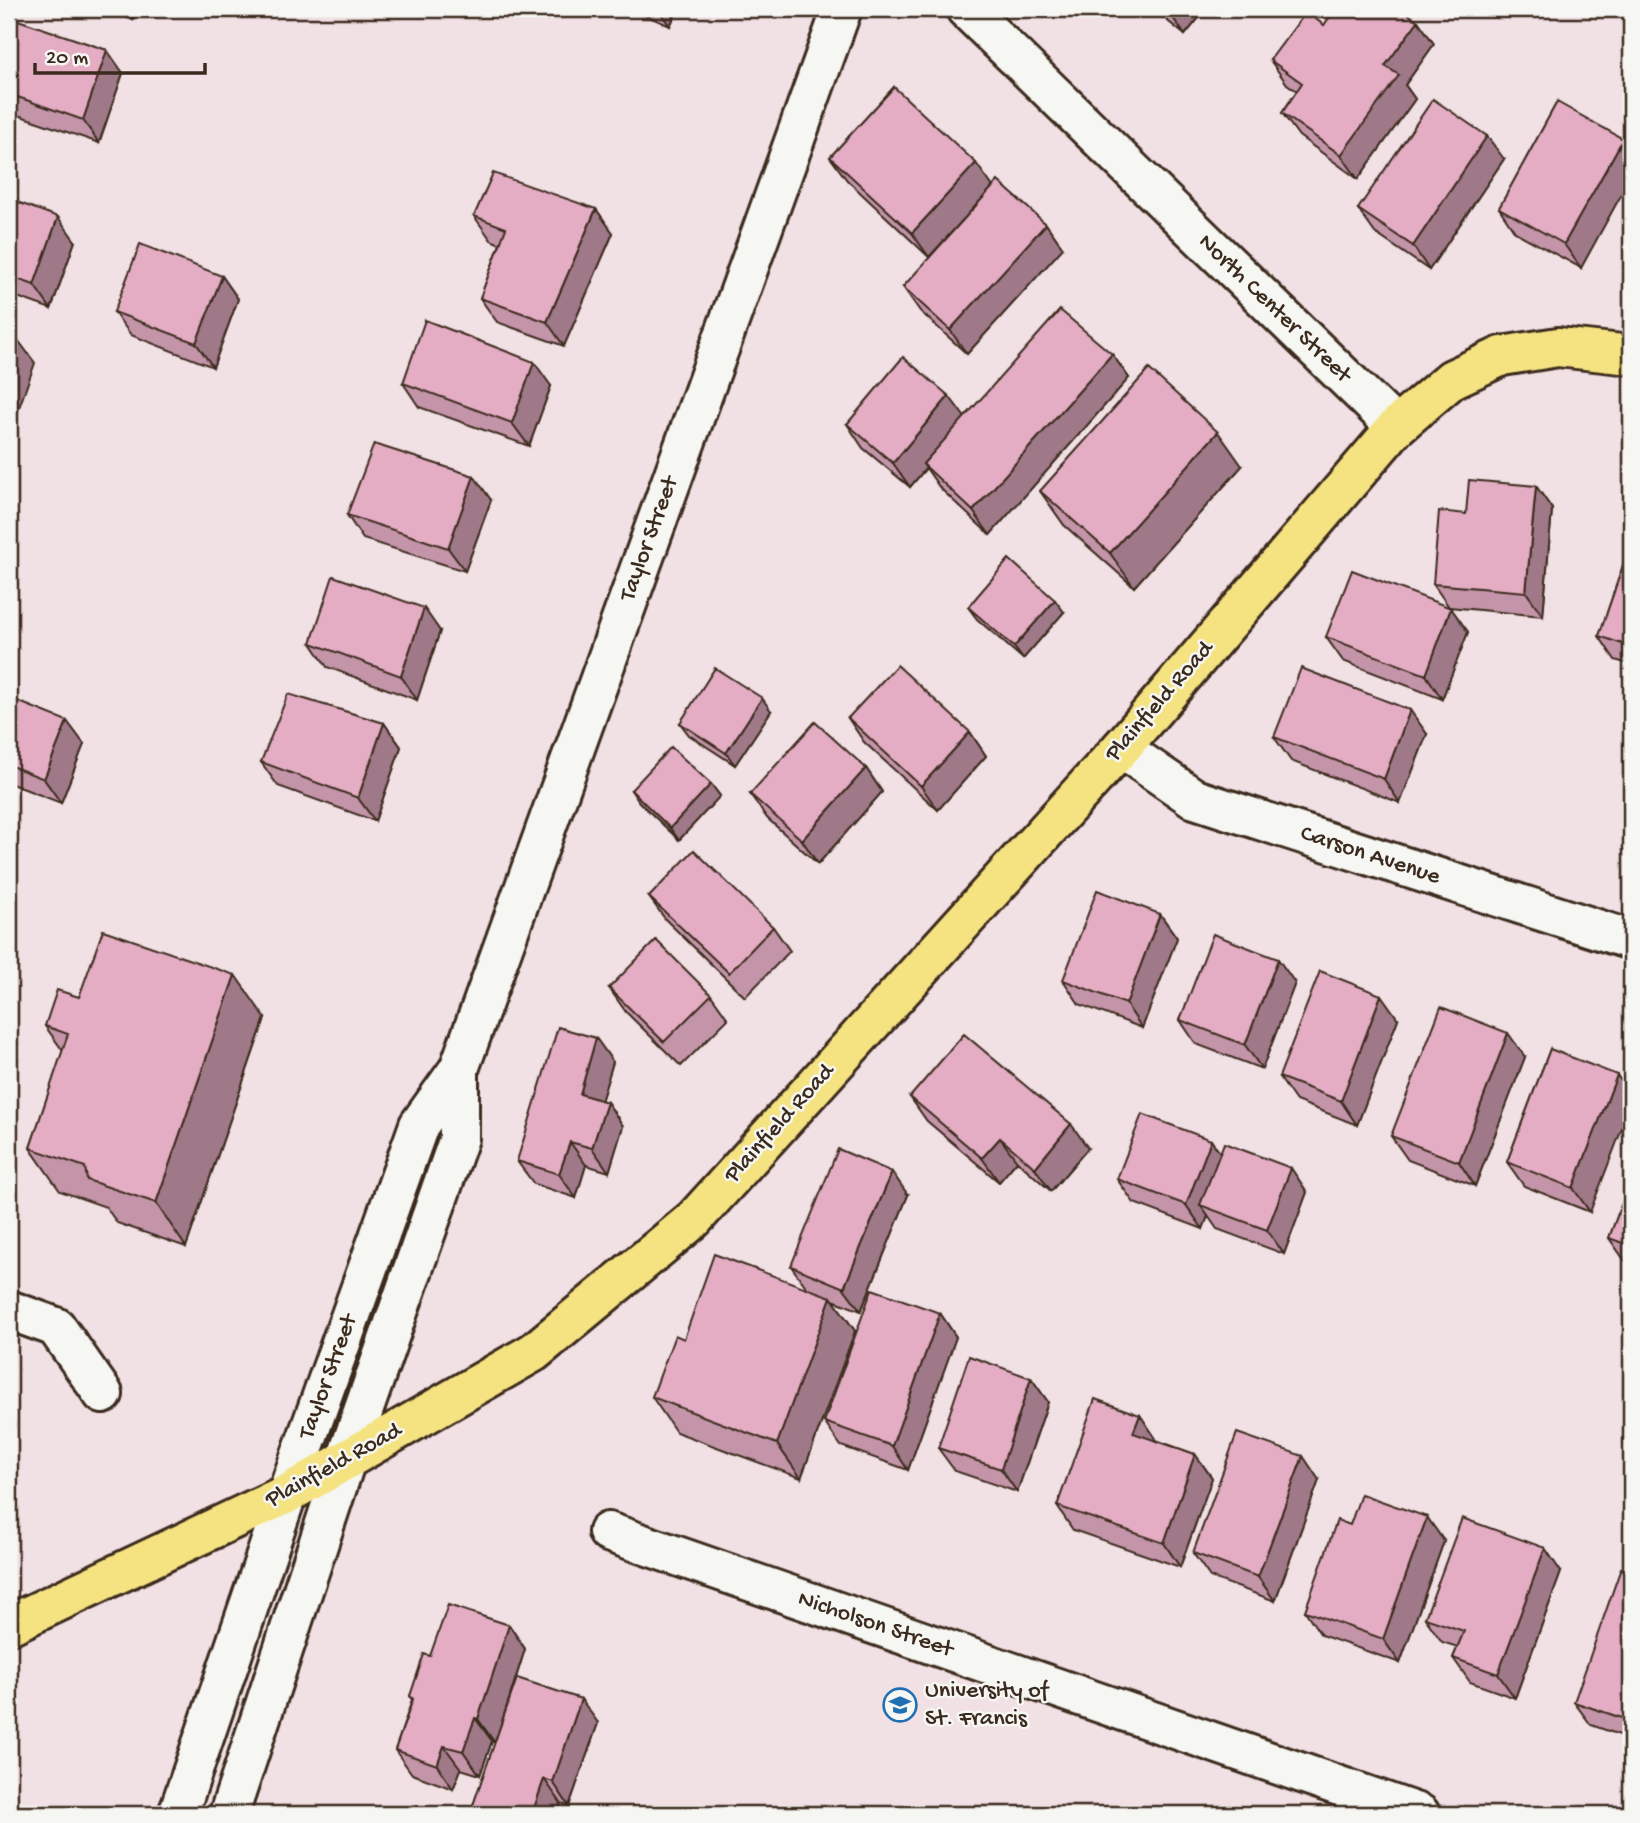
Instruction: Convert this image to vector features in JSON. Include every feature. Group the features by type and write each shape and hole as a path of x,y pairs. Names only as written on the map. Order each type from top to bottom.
{"main road":[{"path":"1396,428 1452,379 1502,356 1558,347 1631,355"},
{"name":"Plainfield Road","path":"9,1625 287,1494 534,1352 694,1219 1121,748 1396,428"}],"street":[{"name":"Taylor Street","path":"178,1814 287,1494 419,1125 459,1069 842,9"},
{"name":"North Center Street","path":"966,9 1396,428"},
{"name":"Carson Avenue","path":"1121,748 1195,799 1631,940"},
{"name":"Taylor Street","path":"229,1814 345,1462 459,1138 459,1069"},
{"path":"9,1310 56,1327 103,1394"},
{"name":"Nicholson Street","path":"608,1532 1420,1814"}],"building":[{"path":"1335,9 1401,9 1418,21 1385,66 1399,75 1341,155 1282,113 1302,83 1270,60 1306,12 1324,25"},
{"path":"9,17 107,50 83,120 9,94"},
{"path":"894,87 976,163 912,233 830,157"},
{"path":"1433,99 1487,136 1413,246 1358,209"},
{"path":"1557,102 1623,139 1564,244 1499,208"},
{"path":"493,173 596,209 547,322 480,298 506,228 474,216"},
{"path":"998,181 1046,224 950,330 903,287"},
{"path":"9,199 58,217 34,285 9,276"},
{"path":"140,244 222,276 196,343 114,312"},
{"path":"1060,310 1112,354 973,511 923,464"},
{"path":"425,320 534,362 512,423 403,383"},
{"path":"9,336 18,340 9,367"},
{"path":"903,357 949,396 893,463 847,424"},
{"path":"1149,369 1218,432 1110,553 1040,491"},
{"path":"374,444 474,476 448,548 347,515"},
{"path":"1469,480 1536,486 1526,592 1433,584 1439,511 1466,514"},
{"path":"1631,542 1631,647 1599,636"},
{"path":"1009,559 1055,600 1014,647 968,607"},
{"path":"1352,570 1451,608 1426,675 1326,637"},
{"path":"333,576 424,608 401,676 311,643"},
{"path":"897,665 970,732 921,786 848,718"},
{"path":"715,668 762,698 726,753 680,723"},
{"path":"1301,668 1410,710 1384,779 1274,737"},
{"path":"288,694 384,723 358,798 261,762"},
{"path":"12,699 67,721 44,779 9,765 9,707"},
{"path":"815,722 866,768 802,840 750,794"},
{"path":"671,747 711,784 670,828 631,790"},
{"path":"694,850 773,927 729,973 649,897"},
{"path":"1097,890 1160,914 1126,1004 1063,980"},
{"path":"103,930 235,975 156,1203 87,1180 85,1167 30,1148 68,1034 45,1026 57,990 79,997"},
{"path":"1213,934 1278,959 1245,1045 1180,1020"},
{"path":"656,940 711,995 664,1042 609,988"},
{"path":"1320,971 1381,995 1341,1101 1279,1077"},
{"path":"1441,1007 1508,1033 1459,1162 1391,1136"},
{"path":"558,1027 596,1038 580,1094 607,1102 592,1148 570,1142 559,1174 517,1161"},
{"path":"964,1034 1071,1124 1035,1168 1000,1138 982,1158 910,1097"},
{"path":"1550,1049 1617,1075 1573,1188 1507,1162"},
{"path":"1142,1114 1211,1140 1186,1205 1117,1179"},
{"path":"1224,1143 1291,1168 1267,1230 1200,1205"},
{"path":"838,1149 892,1172 844,1288 791,1266"},
{"path":"1631,1179 1631,1246 1609,1238"},
{"path":"714,1254 831,1297 777,1444 652,1397 675,1335 684,1339"},
{"path":"872,1289 940,1313 892,1446 824,1422"},
{"path":"969,1356 1031,1378 1001,1469 938,1448"},
{"path":"1095,1399 1140,1415 1133,1433 1195,1454 1164,1543 1057,1506"},
{"path":"1237,1433 1303,1456 1258,1577 1193,1553"},
{"path":"1361,1494 1427,1517 1383,1639 1305,1611 1337,1520 1350,1525"},
{"path":"1462,1518 1545,1548 1498,1674 1453,1658 1464,1631 1425,1618"},
{"path":"1621,1568 1631,1571 1631,1721 1574,1702"},
{"path":"448,1605 509,1625 478,1719 475,1718 463,1751 444,1746 437,1765 395,1750 413,1699 410,1696 424,1654 430,1656"},
{"path":"517,1678 581,1699 553,1782 544,1779 532,1814 470,1814"}],"place":[{"name":"University of St. Francis","path":"900,1705"}]}
